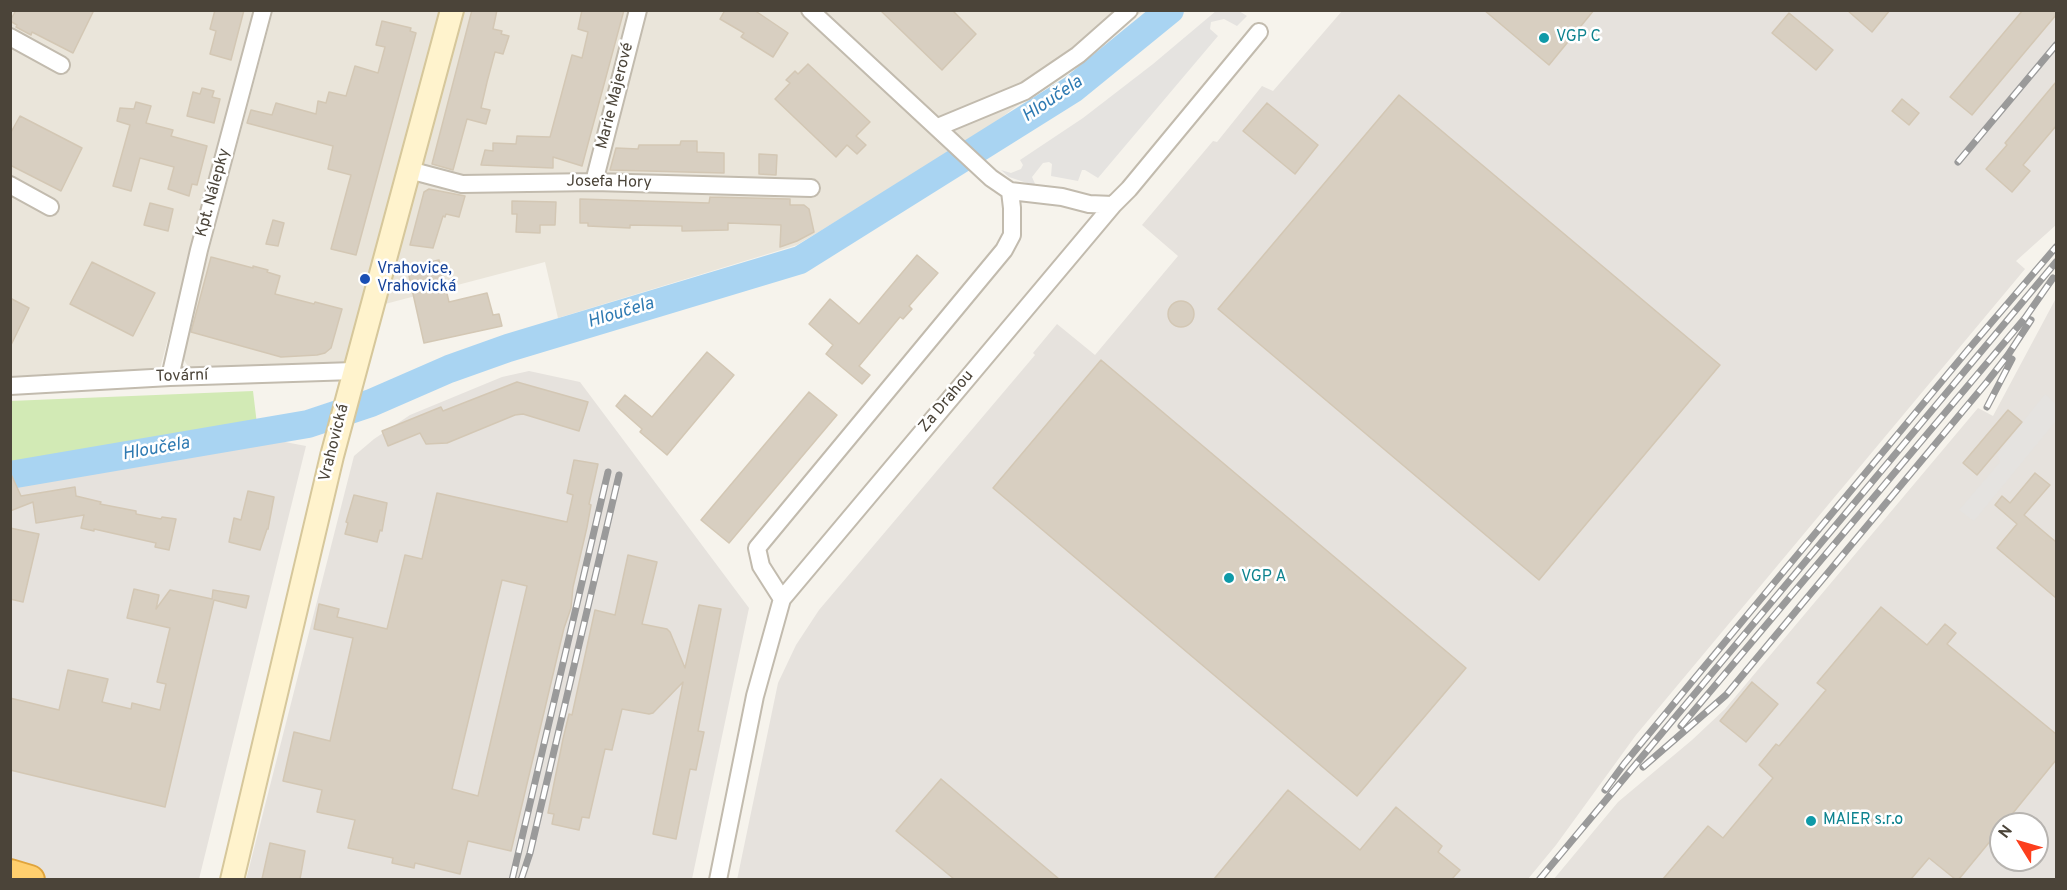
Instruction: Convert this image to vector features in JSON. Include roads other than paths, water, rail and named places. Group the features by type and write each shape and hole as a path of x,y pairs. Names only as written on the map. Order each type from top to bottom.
{"highway":[{"path":"10,874 30,879"}],"street":[{"name":"Kpt. Nálepky","path":"170,377 199,249 263,10"},
{"name":"Vrahovická","path":"232,879 335,444 452,10"},
{"name":"Marie Majerové","path":"594,182 638,10"},
{"path":"810,10 991,178 1010,191 1062,197 1089,204 1113,205"},
{"path":"938,127 1025,91 1078,55 1129,10"},
{"name":"Za Drahou","path":"718,879 755,696 782,599 1259,32"},
{"path":"10,37 61,65"},
{"name":"Josefa Hory","path":"408,170 462,184 594,182 811,188"},
{"path":"10,185 50,207"},
{"path":"782,599 761,566 757,548 1004,250 1011,235 1010,191"},
{"name":"Tovární","path":"10,386 170,377 354,371"}],"waterway":[{"name":"Hloučela","path":"10,475 308,424 371,403 449,369 508,348 800,260 1073,89 1170,10"}],"railway":[{"path":"1958,162 2056,45"},
{"path":"1605,790 1695,678 2056,247"},
{"path":"1539,880 2056,262"},
{"path":"1681,726 2025,318 2053,278"},
{"path":"1643,767 1726,695 1987,382 2031,320"},
{"path":"1987,407 2012,359"},
{"path":"512,880 608,472"},
{"path":"521,880 530,853 619,475"}],"place":[{"name":"VGP C","path":"1544,38"},
{"name":"Vrahovice, Vrahovická","path":"365,279"},
{"name":"VGP A","path":"1229,578"},
{"name":"MAIER s.r.o","path":"1811,821"}]}
